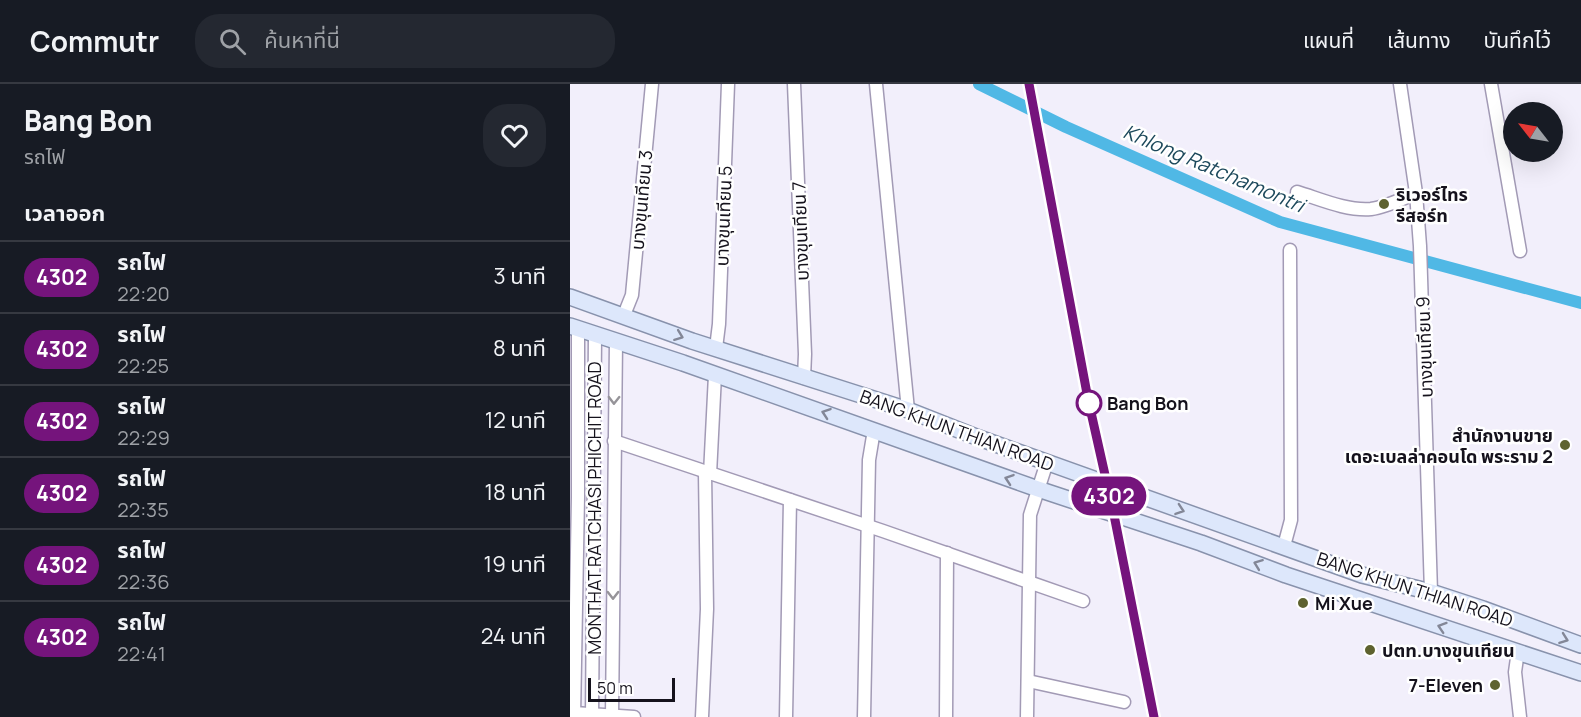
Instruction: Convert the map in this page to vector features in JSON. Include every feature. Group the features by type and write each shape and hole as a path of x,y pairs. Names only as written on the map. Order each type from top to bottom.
{"main road":[{"name":"BANG KHUN THIAN ROAD","path":"570,297 804,378 908,410 1362,574 1431,592 1581,645"},
{"path":"595,335 605,308"},
{"path":"616,342 624,315"},
{"name":"BANG KHUN THIAN ROAD","path":"574,328 1201,543 1286,575 1581,673"},
{"path":"1144,524 1152,500"},
{"path":"1518,651 1528,626"}],"street":[{"name":"บางขุนเทียน 3","path":"624,315 632,295 652,84"},
{"name":"บางขุนเทียน 5","path":"716,348 719,324 728,84"},
{"name":"บางขุนเทียน 7","path":"794,84 805,354 804,378"},
{"path":"876,84 908,410"},
{"name":"บางขุนเทียน 9","path":"1400,84 1416,193 1420,246 1431,592"},
{"path":"1491,84 1520,251"},
{"path":"1297,192 1352,208 1370,209 1416,193"},
{"path":"1284,546 1291,520 1290,250"},
{"name":"MONTHAT RATCHASI PHICHIT ROAD","path":"574,328 574,715"},
{"name":"MONTHAT RATCHASI PHICHIT ROAD","path":"592,716 595,335"},
{"name":"MONTHAT RATCHASI PHICHIT ROAD","path":"613,716 616,342"},
{"path":"702,717 707,609 707,473 715,375"},
{"path":"864,717 868,460 873,430"},
{"path":"614,441 1083,601"},
{"path":"1027,717 1030,515 1047,462"},
{"path":"786,717 790,500"},
{"path":"946,717 947,553"},
{"path":"1518,651 1515,672 1520,717"},
{"path":"1028,681 1124,702"},
{"path":"573,695 612,697"},
{"path":"574,715 634,717"}],"waterway":[{"name":"Khlong Ratchamontri","path":"979,84 1066,127 1280,222 1581,303"}],"railway":[{"path":"1029,84 1088,399 1114,515 1154,717"}],"train":[{"name":"4302","path":"1029,84 1088,399 1114,515 1154,717"}],"place":[{"name":"ริเวอร์ไทร รีสอร์ท","path":"1384,204"},
{"name":"Bang Bon","path":"1089,403"},
{"name":"สำนักงานขาย เดอะเบลล่าคอนโด พระราม 2","path":"1565,445"},
{"name":"Mi Xue","path":"1303,603"},
{"name":"ปตท.บางขุนเทียน","path":"1370,650"},
{"name":"7-Eleven","path":"1495,685"}]}
